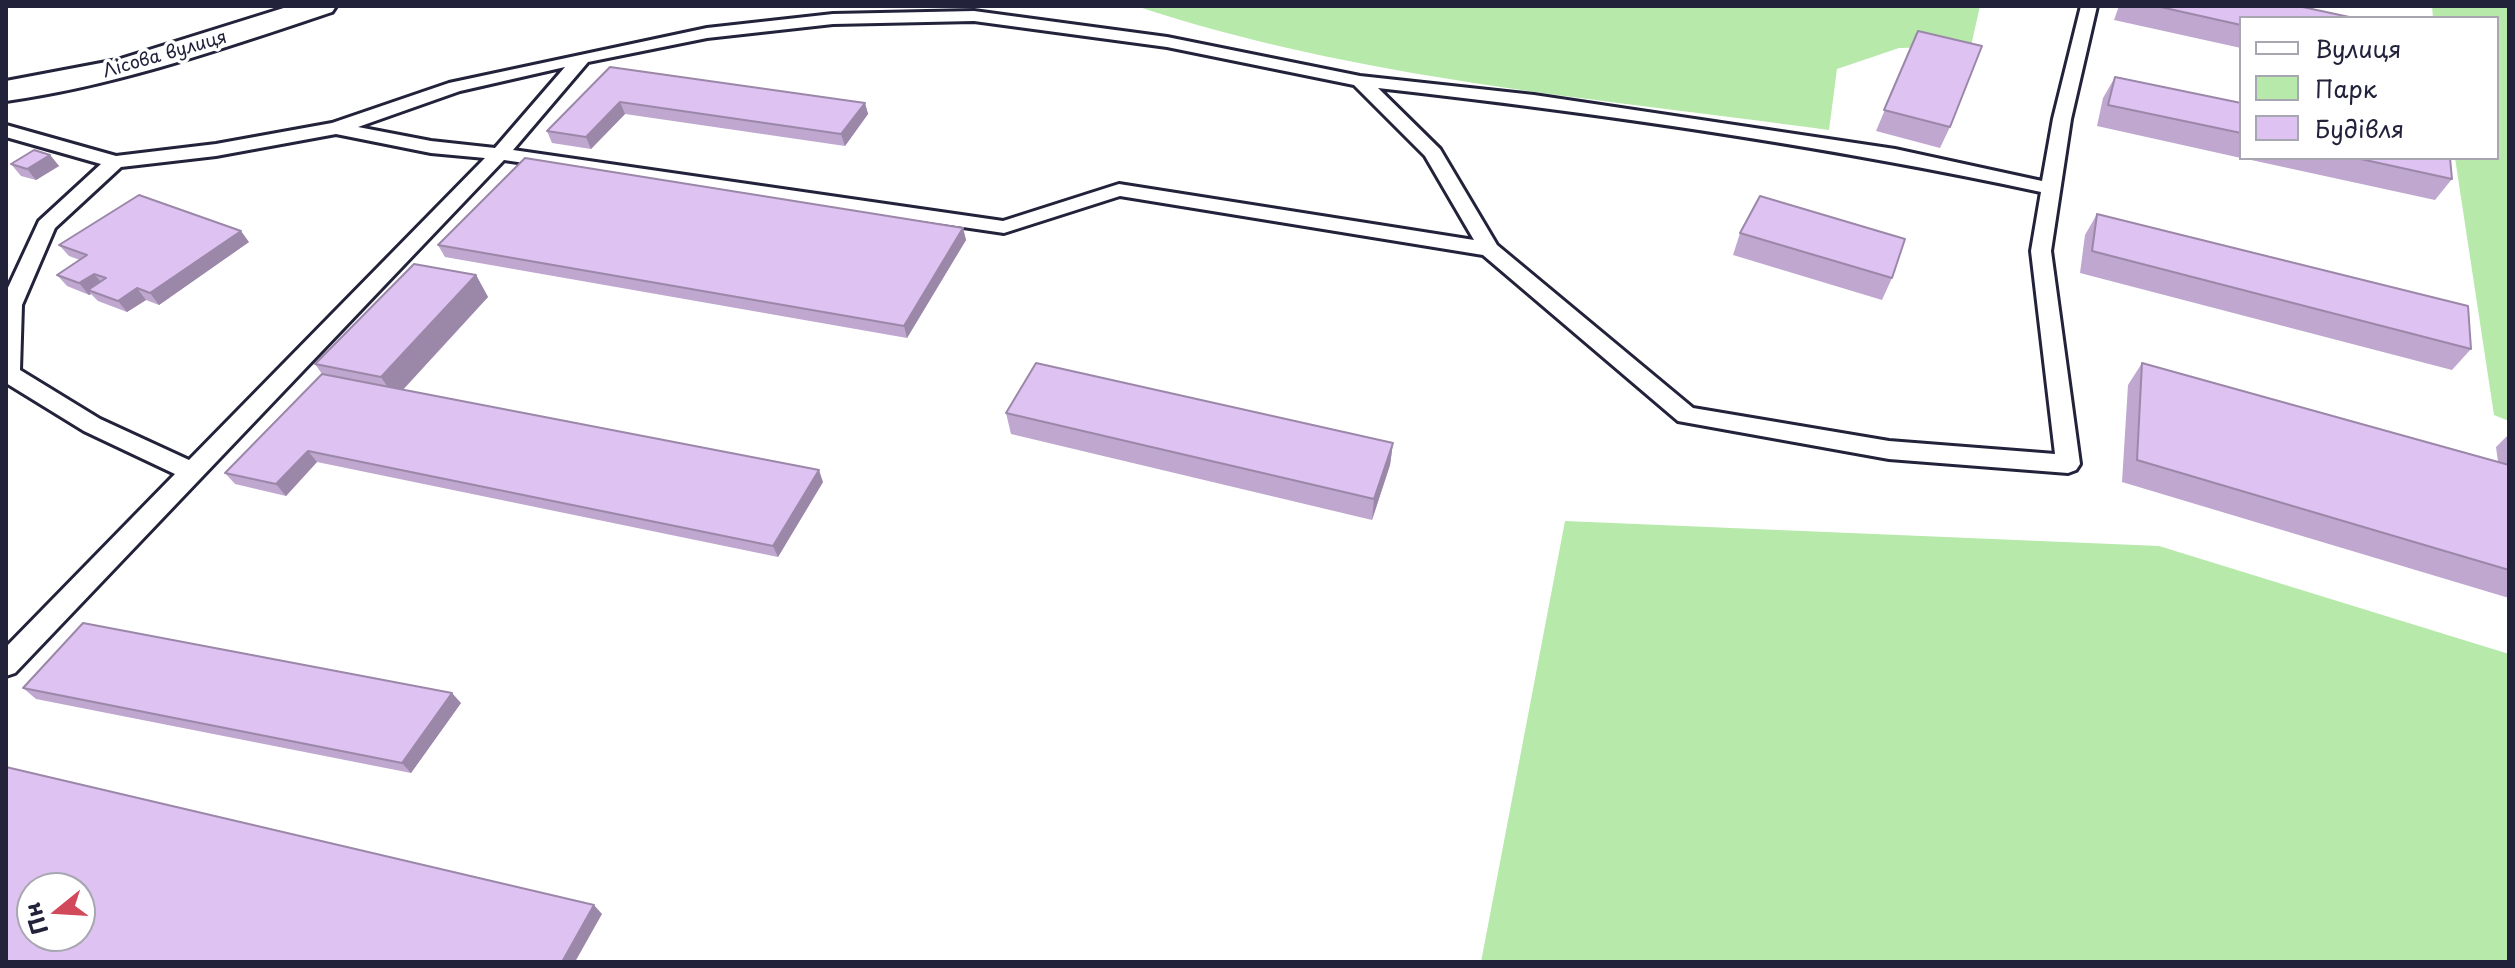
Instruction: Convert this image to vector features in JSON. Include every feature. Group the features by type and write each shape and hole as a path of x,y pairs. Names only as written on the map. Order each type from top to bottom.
{"street":[{"name":"Лісова вулиця","path":"6,91 49,86 143,65 321,6"}],"lane":[{"path":"1360,81 1433,153 1489,249 1686,415 1889,450 2068,464 2041,251 2062,119 2089,6"},
{"path":"6,131 115,162 216,150 336,128 455,87 707,33 833,19 974,16 1167,42 1360,81 1534,100 1895,155 2052,189"},
{"path":"6,665 500,154 582,58"},
{"path":"336,128 431,147 500,154 1004,227 1119,190 1489,249"},
{"path":"115,162 46,225 11,305 9,374 92,425 192,472"}],"green space":[{"path":"1136,6 1980,6 1971,46 1899,48 1837,69 1829,130 1479,84 1392,69 1220,31"},
{"path":"2432,6 2509,6 2509,421 2494,415 2455,160 2499,160 2499,16 2433,16"},
{"path":"1565,521 2159,546 2509,654 2509,962 1481,962"}],"building":[{"path":"2156,6 2298,6 2345,16 2239,16 2239,25"},
{"path":"1918,31 1982,46 1950,127 1884,110"},
{"path":"610,67 865,103 841,134 620,102 586,137 547,131"},
{"path":"2115,77 2239,103 2239,133 2108,105"},
{"path":"34,150 50,155 27,169 11,164"},
{"path":"525,158 963,228 904,326 438,245"},
{"path":"2365,160 2450,160 2452,179"},
{"path":"139,195 241,231 150,293 137,288 118,301 88,290 106,278 94,274 79,283 57,275 87,255 59,245"},
{"path":"1760,196 1905,239 1892,278 1740,233"},
{"path":"2097,214 2468,306 2471,349 2092,251"},
{"path":"414,264 476,275 381,377 315,364"},
{"path":"1036,363 1393,443 1374,499 1006,413"},
{"path":"2142,363 2509,465 2509,570 2137,460"},
{"path":"322,374 819,470 773,546 308,451 276,484 225,473"},
{"path":"83,623 452,693 402,763 23,688"},
{"path":"6,767 594,905 562,962 6,962"}]}
